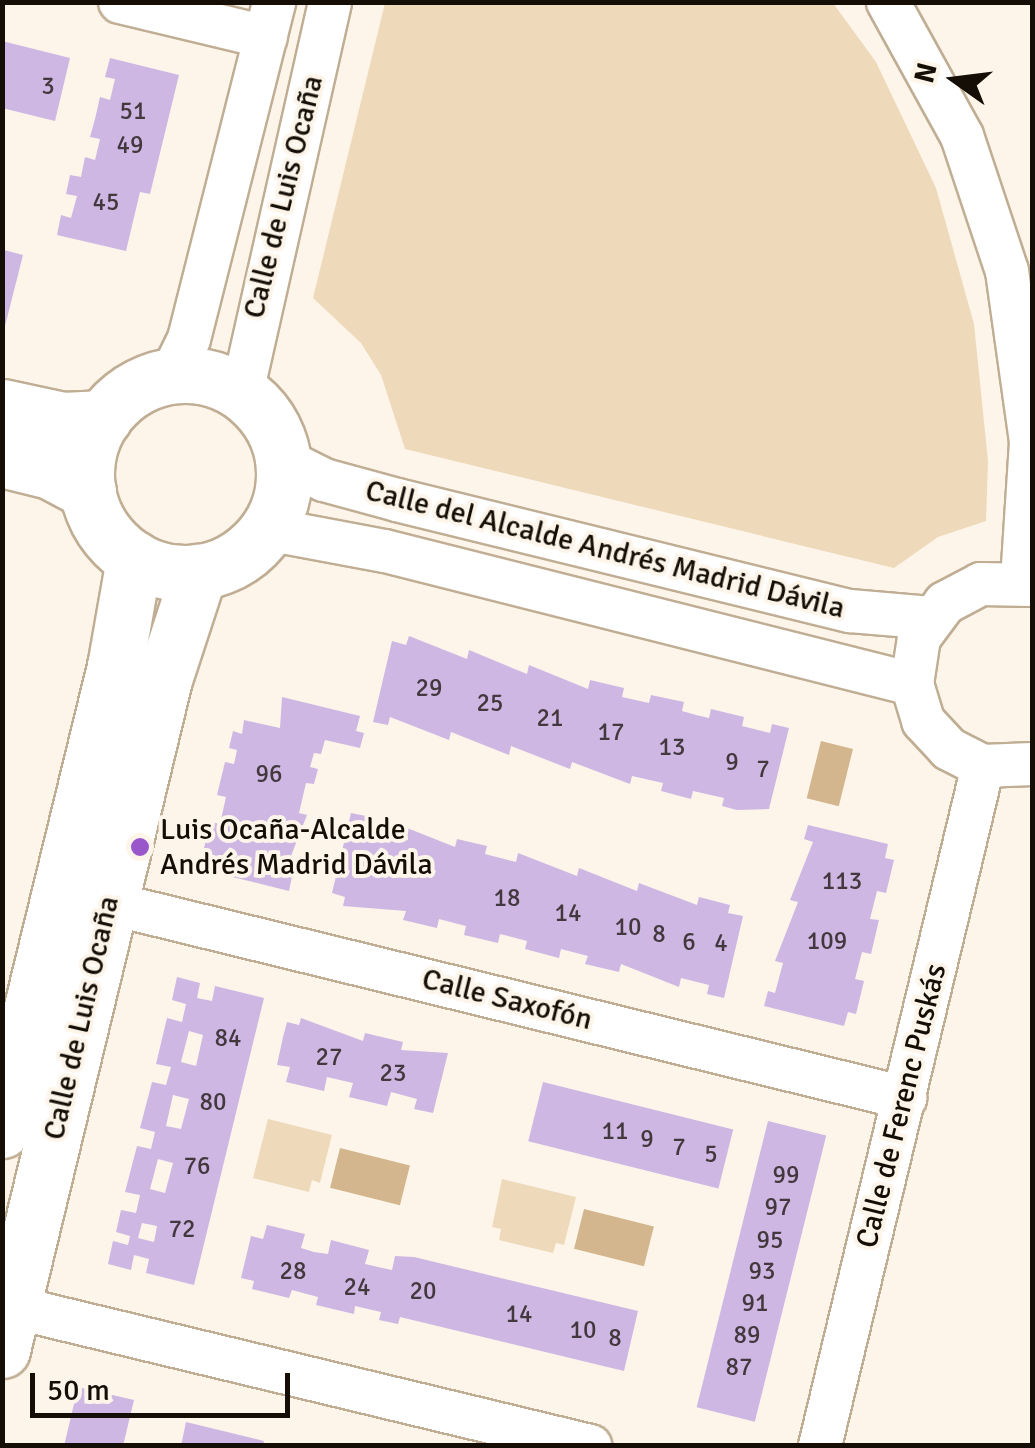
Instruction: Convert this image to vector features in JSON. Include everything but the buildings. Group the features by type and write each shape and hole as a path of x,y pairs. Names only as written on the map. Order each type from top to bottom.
{"main road":[{"path":"171,376 220,381 242,392 270,422 284,460 278,508 267,530 237,558 199,572 134,559 104,530 88,491 90,453 104,418 133,390 171,376"},
{"path":"2,408 64,420 104,418"},
{"path":"2,459 50,471 88,491"},
{"name":"Calle de Luis Ocaña","path":"2,1130 115,667 134,559"},
{"name":"Calle de Luis Ocaña","path":"8,1329 164,679 199,572"}],"street":[{"path":"120,2 270,20"},
{"name":"Calle de Luis Ocaña","path":"242,392 330,2"},
{"path":"888,2 962,136 1007,270 1032,442 1027,584 981,584 931,618 919,638 912,684 935,736 984,766 1032,764"},
{"name":"Calle de Luis Ocaña","path":"171,376 189,339 270,20"},
{"name":"Calle del Alcalde Andrés Madrid Dávila","path":"284,460 324,480 397,500 832,607 896,620 931,618"},
{"name":"Calle del Alcalde Andrés Madrid Dávila","path":"267,530 385,550 912,684"},
{"name":"Calle de Ferenc Puskás","path":"820,1446 984,766"},
{"name":"Calle Saxofón","path":"109,902 905,1098"},
{"path":"8,1329 590,1446"}],"shaded area":[{"path":"385,3 833,3 876,62 936,188 974,324 988,461 986,521 938,537 894,568 405,449 381,375 361,343 313,298"},
{"path":"821,741 853,749 839,806 807,798"},
{"path":"268,1119 332,1135 320,1183 312,1180 309,1192 253,1178"},
{"path":"340,1148 410,1165 400,1205 330,1188"},
{"path":"502,1179 576,1197 564,1245 556,1243 553,1253 499,1240 501,1229 492,1227"},
{"path":"584,1209 654,1226 644,1266 574,1249"}],"place":[{"name":"Luis Ocaña-Alcalde Andrés Madrid Dávila","path":"140,847"}]}
